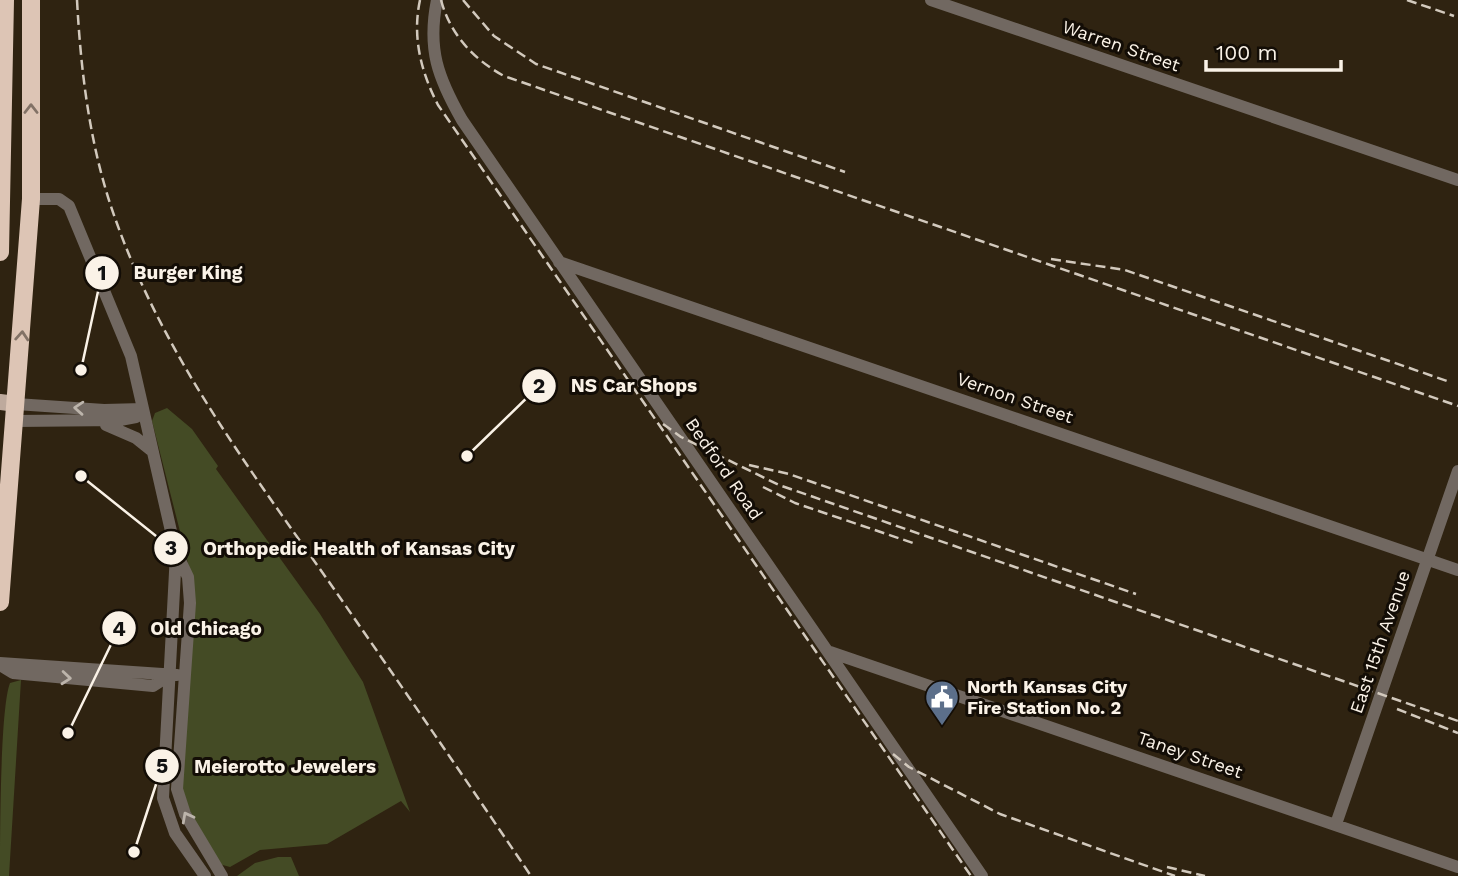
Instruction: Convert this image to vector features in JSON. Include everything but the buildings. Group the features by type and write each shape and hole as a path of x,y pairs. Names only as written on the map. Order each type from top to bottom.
{"highway":[{"path":"0,252 5,0"},
{"path":"0,602 8,411 31,199 31,0"},
{"path":"2,205 18,216 28,237"}],"street":[{"name":"Bedford Road","path":"437,0 433,38 440,81 462,120 982,876"},
{"name":"Warren Street","path":"931,0 1458,180"},
{"path":"31,199 58,199 69,206 131,356 176,553 188,577 190,593 177,789 185,814 222,876"},
{"name":"Vernon Street","path":"559,262 1458,570"},
{"path":"8,411 143,409"},
{"path":"92,422 136,417 143,409"},
{"path":"8,411 118,428 151,450"},
{"name":"East 15th Avenue","path":"1336,824 1458,471"},
{"path":"176,553 163,797 175,833 205,876"},
{"name":"Taney Street","path":"830,652 1458,867"},
{"path":"0,664 69,665 184,674"}],"green space":[{"path":"167,408 192,429 218,466 216,469 320,614 363,682 410,812 401,801 327,844 260,850 230,867 219,864 179,791 190,571 152,421 155,413"},
{"path":"21,680 9,876 0,876 4,719 10,683"},
{"path":"278,857 291,857 299,876 237,876 255,863"}],"railway":[{"path":"77,0 84,83 99,165 115,218 158,317 211,411 241,456 531,876"},
{"path":"420,0 417,27 420,54 438,105 971,876"},
{"path":"441,0 450,24 464,44 482,62 504,76 1458,406"},
{"path":"463,0 494,36 536,64 845,172"},
{"path":"1407,0 1454,16"},
{"path":"1051,259 1125,270 1450,382"},
{"path":"663,424 681,437 779,485 1458,721"},
{"path":"749,465 789,474 1136,594"},
{"path":"763,487 795,503 913,543"},
{"path":"1397,709 1458,733"},
{"path":"893,754 909,767 1000,814 1175,876"},
{"path":"1167,867 1205,876"}],"place":[{"name":"Burger King","path":"81,370"},
{"name":"NS Car Shops","path":"467,456"},
{"name":"Orthopedic Health of Kansas City","path":"81,476"},
{"name":"North Kansas City Fire Station No. 2","path":"942,727"},
{"name":"Old Chicago","path":"68,733"},
{"name":"Meierotto Jewelers","path":"134,852"}]}
